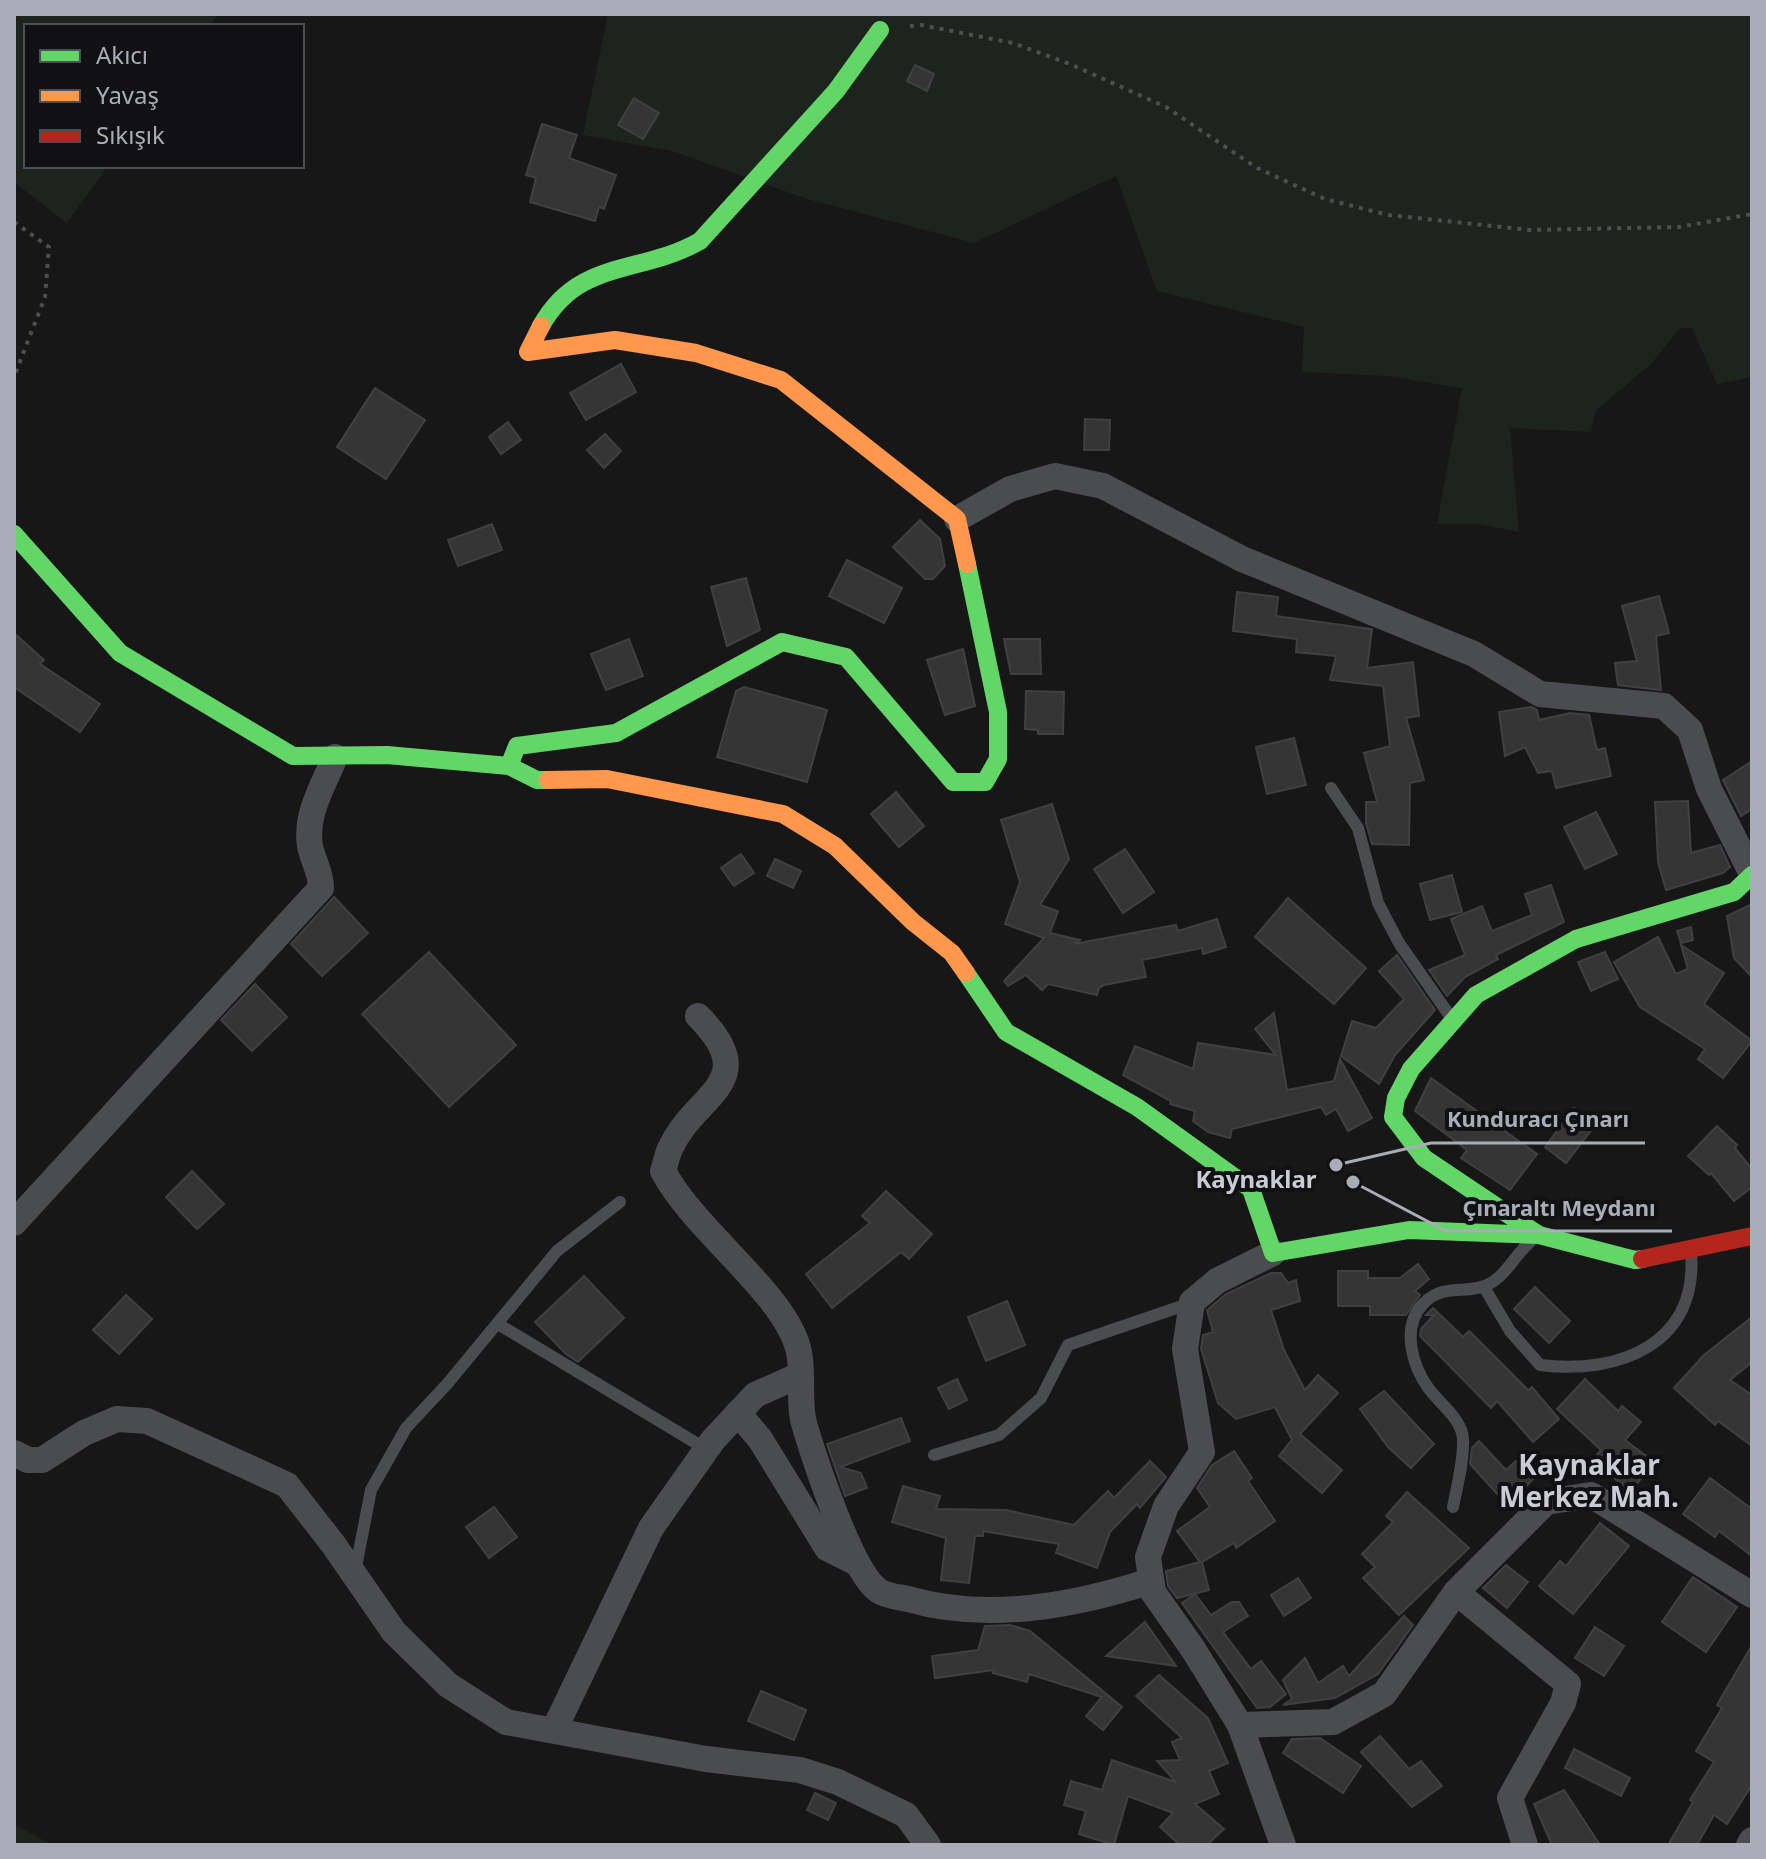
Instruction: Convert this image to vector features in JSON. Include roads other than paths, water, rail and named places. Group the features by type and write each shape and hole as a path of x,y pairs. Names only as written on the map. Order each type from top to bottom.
{"street":[{"path":"509,766 517,746 616,733 782,642 846,657 953,782 985,782 998,759 998,712 957,519 781,380 696,353 615,340 528,352 549,310 582,280 678,255 700,241 836,91 880,30"},
{"path":"957,519 1010,489 1055,476 1103,486 1242,559 1474,654 1540,694 1664,706 1690,730 1709,789 1752,875 1734,892 1576,939 1476,995 1411,1069 1396,1098 1393,1117 1424,1158 1539,1235"},
{"path":"14,534 120,653 293,756 387,755 509,766 537,780 607,779 783,814 835,846 913,922 952,953 1006,1032 1137,1107 1251,1189 1273,1253"},
{"path":"14,1223 321,888 321,874 310,848 308,820 335,757"},
{"path":"698,1016 718,1036 724,1057 722,1085 672,1145 663,1171 683,1203 778,1310 798,1348 804,1423 857,1563 878,1591 938,1608 1005,1611 1097,1598 1151,1581"},
{"path":"1283,1845 1240,1725 1153,1592 1151,1581 1148,1557 1166,1506 1202,1452 1185,1349 1192,1302 1217,1281 1273,1253 1409,1230 1539,1235 1635,1260 1752,1236"},
{"path":"554,1730 651,1528 706,1449 755,1395 800,1375"},
{"path":"738,1413 760,1439 792,1496 827,1548 857,1563"},
{"path":"14,1453 28,1460 42,1460 84,1433 117,1419 147,1421 287,1485 394,1632 448,1685 506,1722 706,1759 800,1770 838,1782 906,1815 928,1845"},
{"path":"1240,1725 1333,1722 1384,1694 1456,1592 1546,1502 1591,1495 1752,1595"},
{"path":"1456,1592 1568,1684 1563,1703 1510,1798 1525,1845"}],"lane":[{"path":"1331,788 1358,828 1378,903 1399,943 1453,1021"},
{"path":"355,1575 371,1490 406,1428 498,1324 557,1251 620,1202"},
{"path":"1453,1507 1464,1437 1450,1411 1428,1387 1409,1342 1411,1323 1424,1303 1448,1289 1484,1287 1500,1277 1516,1253 1539,1235"},
{"path":"1484,1287 1510,1331 1540,1365 1573,1369 1616,1363 1665,1336 1684,1311 1693,1275 1690,1247"},
{"path":"934,1455 999,1435 1041,1398 1068,1345 1192,1302"},
{"path":"498,1324 706,1449"}],"place":[{"name":"Kunduracı Çınarı","path":"1336,1165"},
{"name":"Çınaraltı Meydanı","path":"1353,1182"}],"district":[{"name":"Kaynaklar","path":"1256,1178"},
{"name":"Kaynaklar Merkez Mah.","path":"1589,1480"}]}
